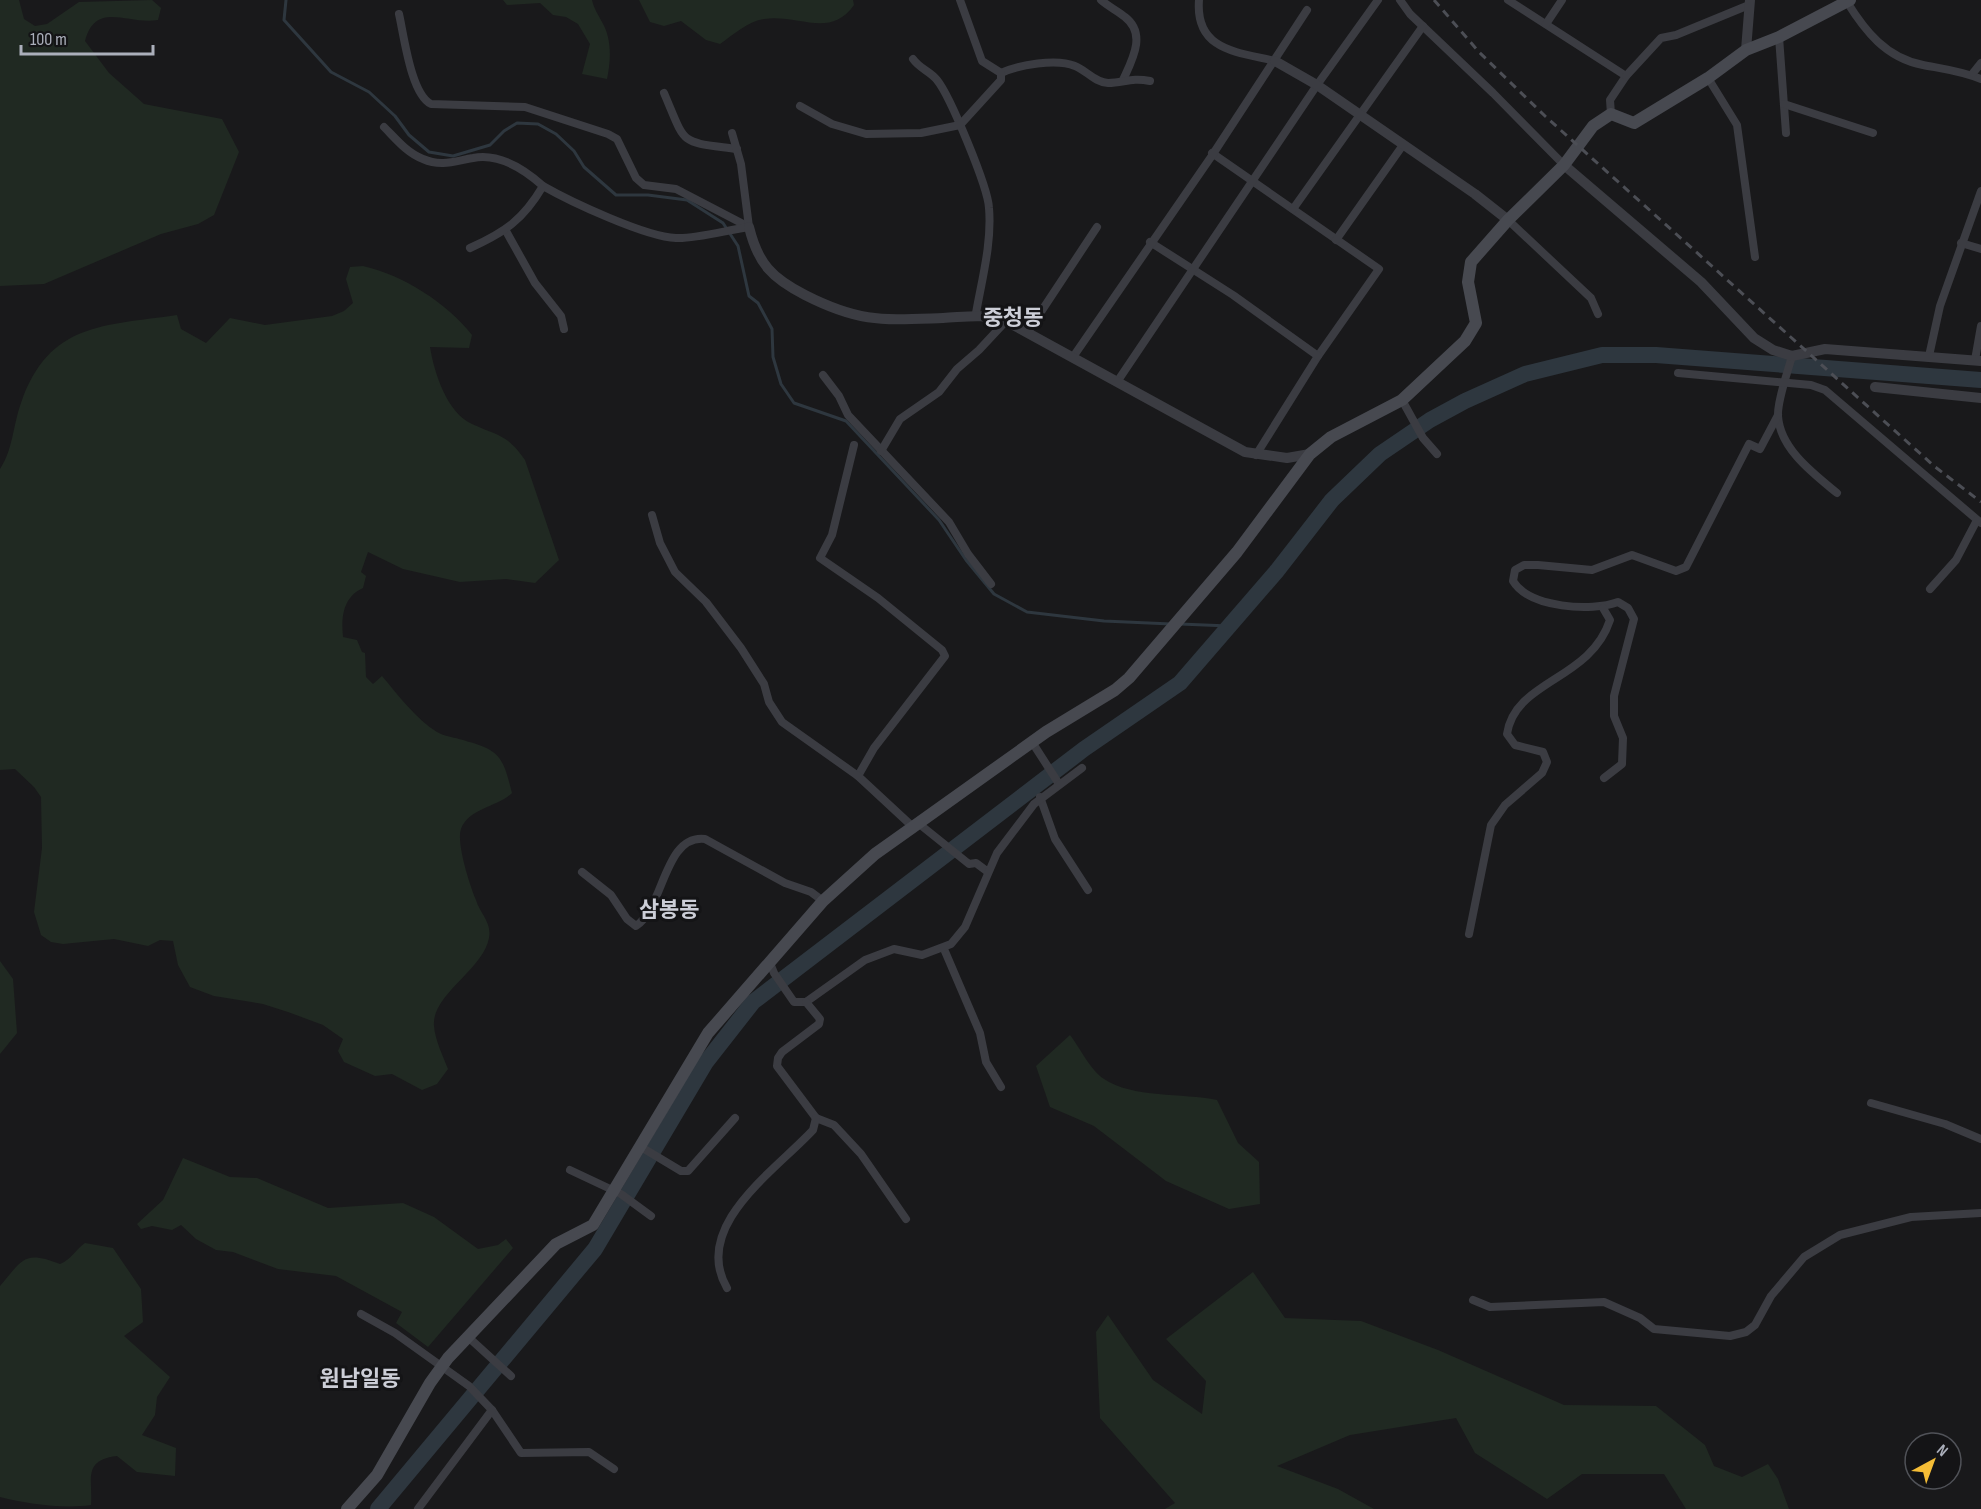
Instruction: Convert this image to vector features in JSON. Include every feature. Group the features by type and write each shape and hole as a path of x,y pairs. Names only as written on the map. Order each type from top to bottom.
{"main road":[{"path":"347,1509 377,1475 441,1367 467,1336 556,1244 593,1225 617,1192 708,1033 772,968 823,901 875,854 1032,742 1115,690 1129,678 1169,629 1238,552 1311,454 1331,437 1402,400 1454,353 1471,333 1476,323 1468,270 1476,255 1564,165 1595,124 1611,114 1634,123 1708,78 1746,50 1779,37 1848,1"}],"street":[{"path":"960,0 982,61 1001,73 1030,64 1066,64 1073,65 1109,83 1123,80 1150,81"},
{"path":"1101,0 1125,17 1135,29 1135,53 1123,80"},
{"path":"1199,0 1200,22 1215,43 1238,54 1275,62 1317,85 1475,194 1508,220 1591,298 1598,314"},
{"path":"1117,382 1317,85 1378,0"},
{"path":"1400,0 1423,26 1564,165 1701,282 1754,338 1773,350 1791,359 1825,349 1978,360 1981,326"},
{"path":"1508,0 1626,76"},
{"path":"1546,24 1562,0"},
{"path":"1848,1 1864,30 1894,54 1920,64 1958,69 1981,79"},
{"path":"1611,114 1610,100 1626,76 1661,38 1676,35 1749,2 1746,50"},
{"path":"1073,357 1275,62 1307,10"},
{"path":"399,14 416,83 420,96 425,101 431,104 525,107 608,134 617,139 636,178 644,184 676,189 749,227"},
{"path":"1293,209 1423,26"},
{"path":"1779,37 1786,133"},
{"path":"913,59 938,80 960,125 989,206 988,236 976,314"},
{"path":"1973,73 1981,63"},
{"path":"800,106 832,124 866,134 921,132 960,125 1000,80 1001,73"},
{"path":"1708,78 1737,125 1755,257"},
{"path":"664,93 682,137 689,142 737,149"},
{"path":"1784,104 1873,133"},
{"path":"384,127 403,147 422,159 444,164 484,157 522,168 543,186 613,218 667,238 680,239 749,227"},
{"path":"732,133 737,149 753,244 772,275 831,308 851,316 881,320 976,314 1006,321 1230,445 1256,455 1287,458 1311,454"},
{"path":"1336,240 1403,145"},
{"path":"1212,153 1379,269 1318,356 1256,455"},
{"path":"470,248 506,231 534,201 543,186"},
{"path":"1929,356 1940,306 1981,191"},
{"path":"1027,333 1098,227"},
{"path":"506,231 535,283 561,316 564,329"},
{"path":"1150,242 1192,268 1318,356"},
{"path":"1961,243 1981,249"},
{"path":"881,451 900,419 934,398 957,369 987,343 1006,321"},
{"path":"1604,777 1622,764 1623,738 1614,716 1614,696 1634,620 1628,608 1618,602 1603,608 1553,604 1533,597 1517,588 1513,575 1515,570 1524,565 1592,570 1632,555 1676,571 1686,567 1749,444 1760,448 1778,415 1791,359"},
{"path":"1678,373 1786,381 1825,390 1979,521 1956,560 1930,589"},
{"path":"823,375 839,396 848,415 949,522 968,554 991,584"},
{"path":"1875,387 1981,398"},
{"path":"1402,400 1423,438 1437,454"},
{"path":"1778,415 1790,446 1799,459 1837,493"},
{"path":"854,445 832,535 820,558 910,622 942,650 945,656 874,748 858,776"},
{"path":"652,515 660,543 675,572 706,602 741,648 764,684 769,702 782,723 858,776 916,825 969,864 976,863 988,872"},
{"path":"1469,934 1491,825 1504,805 1542,773 1547,762 1543,752 1515,745 1507,734 1508,725 1533,692 1568,674 1589,655 1600,641 1610,620 1603,608"},
{"path":"1032,742 1059,782"},
{"path":"772,968 794,1002 806,1002 873,957 894,949 922,955 944,949 958,938 965,927 998,853 1040,797 1082,768"},
{"path":"1040,797 1055,839 1088,890"},
{"path":"582,872 611,895 627,919 636,926 653,901 677,852 684,844 695,838 705,839 785,884 811,892 823,901"},
{"path":"944,949 980,1033 986,1062 1001,1087"},
{"path":"806,1002 820,1019 819,1024 782,1052 777,1066 816,1118 829,1122 845,1136 906,1219"},
{"path":"1871,1103 1945,1124 1981,1139"},
{"path":"643,1148 681,1171 688,1171 735,1118"},
{"path":"727,1288 720,1276 716,1256 730,1218 750,1192 813,1130 816,1118"},
{"path":"570,1170 634,1201 651,1216"},
{"path":"1473,1300 1490,1307 1604,1302 1640,1318 1654,1329 1730,1336 1746,1332 1755,1325 1771,1296 1804,1257 1840,1235 1911,1217 1981,1213"},
{"path":"361,1314 395,1333 469,1386 492,1410 521,1453 589,1452 614,1469"},
{"path":"467,1336 511,1376"},
{"path":"418,1509 492,1410"}],"shaded area":[{"path":"0,0 19,0 24,19 35,26 47,24 79,2 152,0 161,8 158,20 146,21 114,17 97,21 90,29 85,41 109,73 144,104 222,119 239,152 214,215 198,224 161,234 44,284 0,286"},
{"path":"503,0 592,0 609,42 610,57 607,79 582,74 590,44 578,24 566,17 553,15 540,3 507,5"},
{"path":"639,0 853,0 854,5 845,15 835,21 824,23 777,18 758,20 720,44 706,40 681,21 664,26 650,22"},
{"path":"363,266 393,276 423,292 450,312 472,335 469,348 430,347 438,379 455,411 463,419 507,440 519,451 525,460 559,560 535,583 506,579 460,582 403,569 368,552 361,572 366,576 363,588 347,602 343,615 343,637 357,640 362,652 365,653 366,677 373,684 382,676 415,714 437,732 491,750 497,755 505,769 512,793 470,816 461,829 460,844 464,864 470,885 489,927 489,938 485,950 440,1004 435,1015 436,1037 448,1069 437,1084 422,1090 392,1074 375,1076 344,1062 338,1051 343,1039 323,1025 263,1004 214,996 190,987 178,965 173,941 160,940 148,946 114,939 63,944 51,942 41,935 34,912 42,848 41,797 15,769 0,770 0,469 8,454 21,403 33,376 47,357 63,342 103,326 177,315 181,329 206,343 230,318 265,325 332,316 344,311 353,303 346,279 350,267"},
{"path":"0,961 13,979 17,1033 0,1054"},
{"path":"1070,1035 1095,1071 1116,1085 1143,1092 1217,1100 1238,1143 1259,1162 1260,1204 1229,1209 1166,1181 1094,1126 1050,1107 1036,1066"},
{"path":"183,1158 230,1177 257,1178 328,1208 403,1203 434,1217 478,1249 498,1245 506,1239 513,1248 428,1347 396,1323 402,1312 336,1276 278,1269 233,1252 216,1250 196,1239 181,1225 172,1230 152,1226 141,1229 137,1224 163,1200"},
{"path":"85,1243 113,1248 141,1289 143,1322 124,1336 170,1377 157,1397 155,1415 142,1435 176,1448 175,1476 137,1472 117,1456 106,1458 94,1467 91,1480 91,1505 46,1505 0,1497 0,1286 25,1260 39,1258 60,1264 68,1260"},
{"path":"1253,1272 1285,1318 1361,1321 1438,1350 1564,1405 1656,1406 1705,1445 1714,1466 1742,1477 1768,1464 1778,1479 1789,1509 1686,1509 1664,1474 1582,1474 1547,1499 1475,1453 1456,1418 1350,1435 1277,1466 1338,1489 1374,1509 1165,1509 1175,1503 1100,1418 1096,1332 1108,1315 1153,1380 1202,1414 1206,1381 1166,1339"}],"waterway":[{"path":"286,0 284,20 331,72 369,92 395,116 409,135 429,152 453,156 490,145 504,131 517,123 538,124 556,134 574,151 584,167 616,195 648,195 687,200 723,223 738,246 749,296 758,303 772,329 773,357 781,384 794,403 846,421 939,520 966,560 994,594 1027,612 1104,621 1171,624"},
{"path":"378,1509 595,1249 706,1062 753,1002 1084,749 1180,683 1276,572 1332,500 1380,454 1430,420 1465,401 1525,374 1602,355 1656,355 1981,380"},
{"path":"1180,624 1229,626"}],"railway":[{"path":"1434,0 1479,52 1545,116 1934,466 1981,502"}],"district":[{"name":"중청동","path":"1013,318"},
{"name":"삼봉동","path":"669,910"},
{"name":"원남일동","path":"360,1379"}]}
